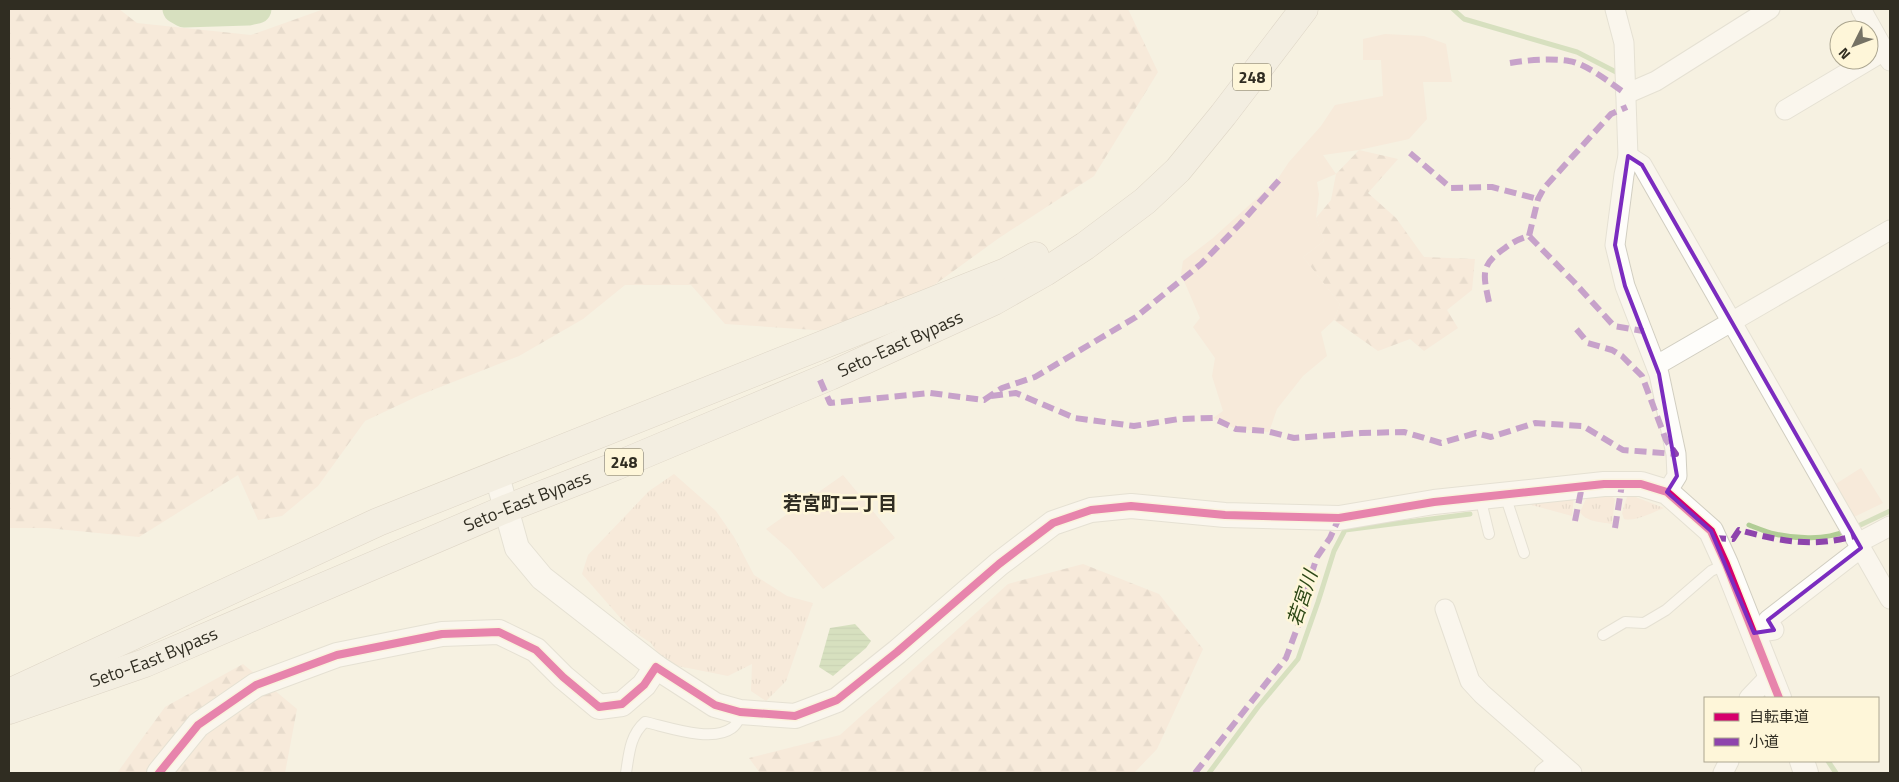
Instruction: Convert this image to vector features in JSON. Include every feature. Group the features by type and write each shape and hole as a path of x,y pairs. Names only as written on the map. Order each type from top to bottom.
{"highway":[{"name":"Seto-East Bypass","path":"9,710 145,662 508,508 616,466 830,376 994,301 1045,272 1085,246 1145,201 1178,170 1223,115 1304,9"},
{"name":"Seto-East Bypass","path":"9,693 378,522 1006,272 1082,230 1198,144"}],"street":[{"path":"1615,9 1624,43 1628,156 1615,245 1625,286 1657,365 1676,454 1677,476 1667,492"},
{"path":"1626,94 1656,81 1770,9"},
{"path":"1785,110 1887,57 1860,9"},
{"path":"1628,156 1642,165 1890,599"},
{"path":"1657,365 1731,320 1890,230"},
{"path":"497,476 508,508 517,548 542,578 656,667 715,704 743,712 795,716 837,700 897,652 999,564 1054,523 1091,510 1131,506 1225,515 1339,518 1434,502 1604,484 1641,484 1667,492 1711,532 1726,564 1779,697"},
{"path":"1754,633 1774,630 1768,620 1855,538 1890,526"},
{"path":"1445,609 1470,681 1558,770"},
{"path":"159,773 198,725 256,685 337,655 442,634 499,632 536,650 562,677 599,707 622,704 644,685 656,667"},
{"path":"1750,697 1771,675"}],"lane":[{"path":"1505,494 1524,553"},
{"path":"1480,498 1489,534"},
{"path":"1603,635 1625,622 1644,623 1666,610 1711,571 1726,564"},
{"path":"626,773 630,746 638,728 646,722 696,734 720,734 734,728 743,712"}],"highlighted area":[{"path":"1628,156 1642,165 1861,548 1768,620 1774,630 1754,633 1711,531 1667,492 1677,476 1659,374 1625,286 1615,245"}],"green space":[{"path":"9,9 119,9 137,23 251,35 324,9 1128,9 1158,72 1094,176 999,238 919,296 845,332 725,324 691,285 625,285 583,319 519,356 420,395 365,421 318,486 282,516 258,520 238,475 139,537 47,528 9,528"},
{"path":"1385,34 1424,36 1446,44 1452,82 1423,82 1427,119 1409,139 1359,150 1323,155 1336,174 1317,182 1319,194 1316,218 1324,241 1303,257 1340,304 1334,320 1321,332 1327,356 1303,376 1277,409 1269,432 1236,429 1213,418 1223,411 1212,376 1215,358 1193,327 1200,318 1181,274 1183,261 1213,238 1277,180 1289,162 1321,126 1335,105 1383,96 1381,60 1363,60 1363,39"},
{"path":"1359,150 1398,159 1368,193 1396,218 1424,257 1475,259 1472,290 1447,310 1458,328 1424,351 1410,339 1378,351 1334,320 1340,304 1303,257 1324,241 1316,218 1331,200 1336,174"},
{"path":"1861,468 1883,503 1852,518 1834,485"},
{"path":"674,474 716,511 734,537 754,575 787,596 813,603 786,681 766,701 751,691 752,664 728,676 668,664 651,643 630,629 582,574 588,555 649,491"},
{"path":"843,475 895,538 823,589 790,550 766,529"},
{"path":"1574,495 1572,516 1528,504"},
{"path":"1609,495 1615,499 1612,524 1590,520 1580,512 1587,497"},
{"path":"1633,496 1664,508 1639,518 1624,519 1622,513 1627,497"},
{"path":"1083,564 1159,594 1203,649 1157,749 1134,773 760,773 749,758 840,735 1008,584"},
{"path":"243,664 297,709 285,773 117,773 165,707"}],"shaded area":[{"path":"855,624 871,641 866,648 833,676 819,667 830,628"}],"waterway":[{"path":"177,9 184,13 248,11 257,9"},
{"path":"1453,9 1464,19 1577,52 1616,72"},
{"name":"若宮川","path":"1854,528 1890,511"},
{"name":"若宮川","path":"1209,773 1258,707 1298,659 1334,551 1345,530 1470,514"},
{"name":"若宮川","path":"1749,525 1775,534 1801,538 1829,536 1846,531"},
{"path":"1829,762 1836,773"}],"marked path":[{"path":"1510,63 1532,60 1569,61 1598,74 1626,94"},
{"path":"1529,236 1538,199 1544,188 1611,114 1627,107"},
{"path":"1410,153 1451,188 1492,187 1538,199"},
{"path":"820,380 830,403 930,393 984,400 1002,388 1035,377 1136,317 1201,264 1281,178"},
{"path":"1489,302 1485,284 1487,265 1508,246 1529,236 1614,326 1643,331"},
{"path":"991,396 1016,393 1075,418 1134,426 1179,419 1213,418 1236,429 1266,431 1294,438 1404,432 1441,443 1476,433 1491,437 1535,423 1583,426 1623,450 1676,454 1666,440 1642,376 1622,356 1612,350 1588,343 1573,325"},
{"path":"1615,528 1622,484"},
{"path":"1575,521 1582,486"},
{"path":"1195,773 1286,658 1305,607 1308,584 1317,557 1330,538 1339,518"},
{"path":"1714,538 1733,539 1739,530 1796,542 1824,542 1854,536"}],"cycle path":[{"path":"159,773 198,725 256,685 337,655 442,634 499,632 536,650 563,677 599,707 622,704 644,685 656,667 715,705 740,712 795,716 837,700 897,652 999,564 1053,523 1091,510 1131,506 1225,515 1339,518 1434,502 1604,484 1641,484 1667,492 1711,531 1779,697"}],"district":[{"name":"若宮町二丁目","path":"840,503"}]}
